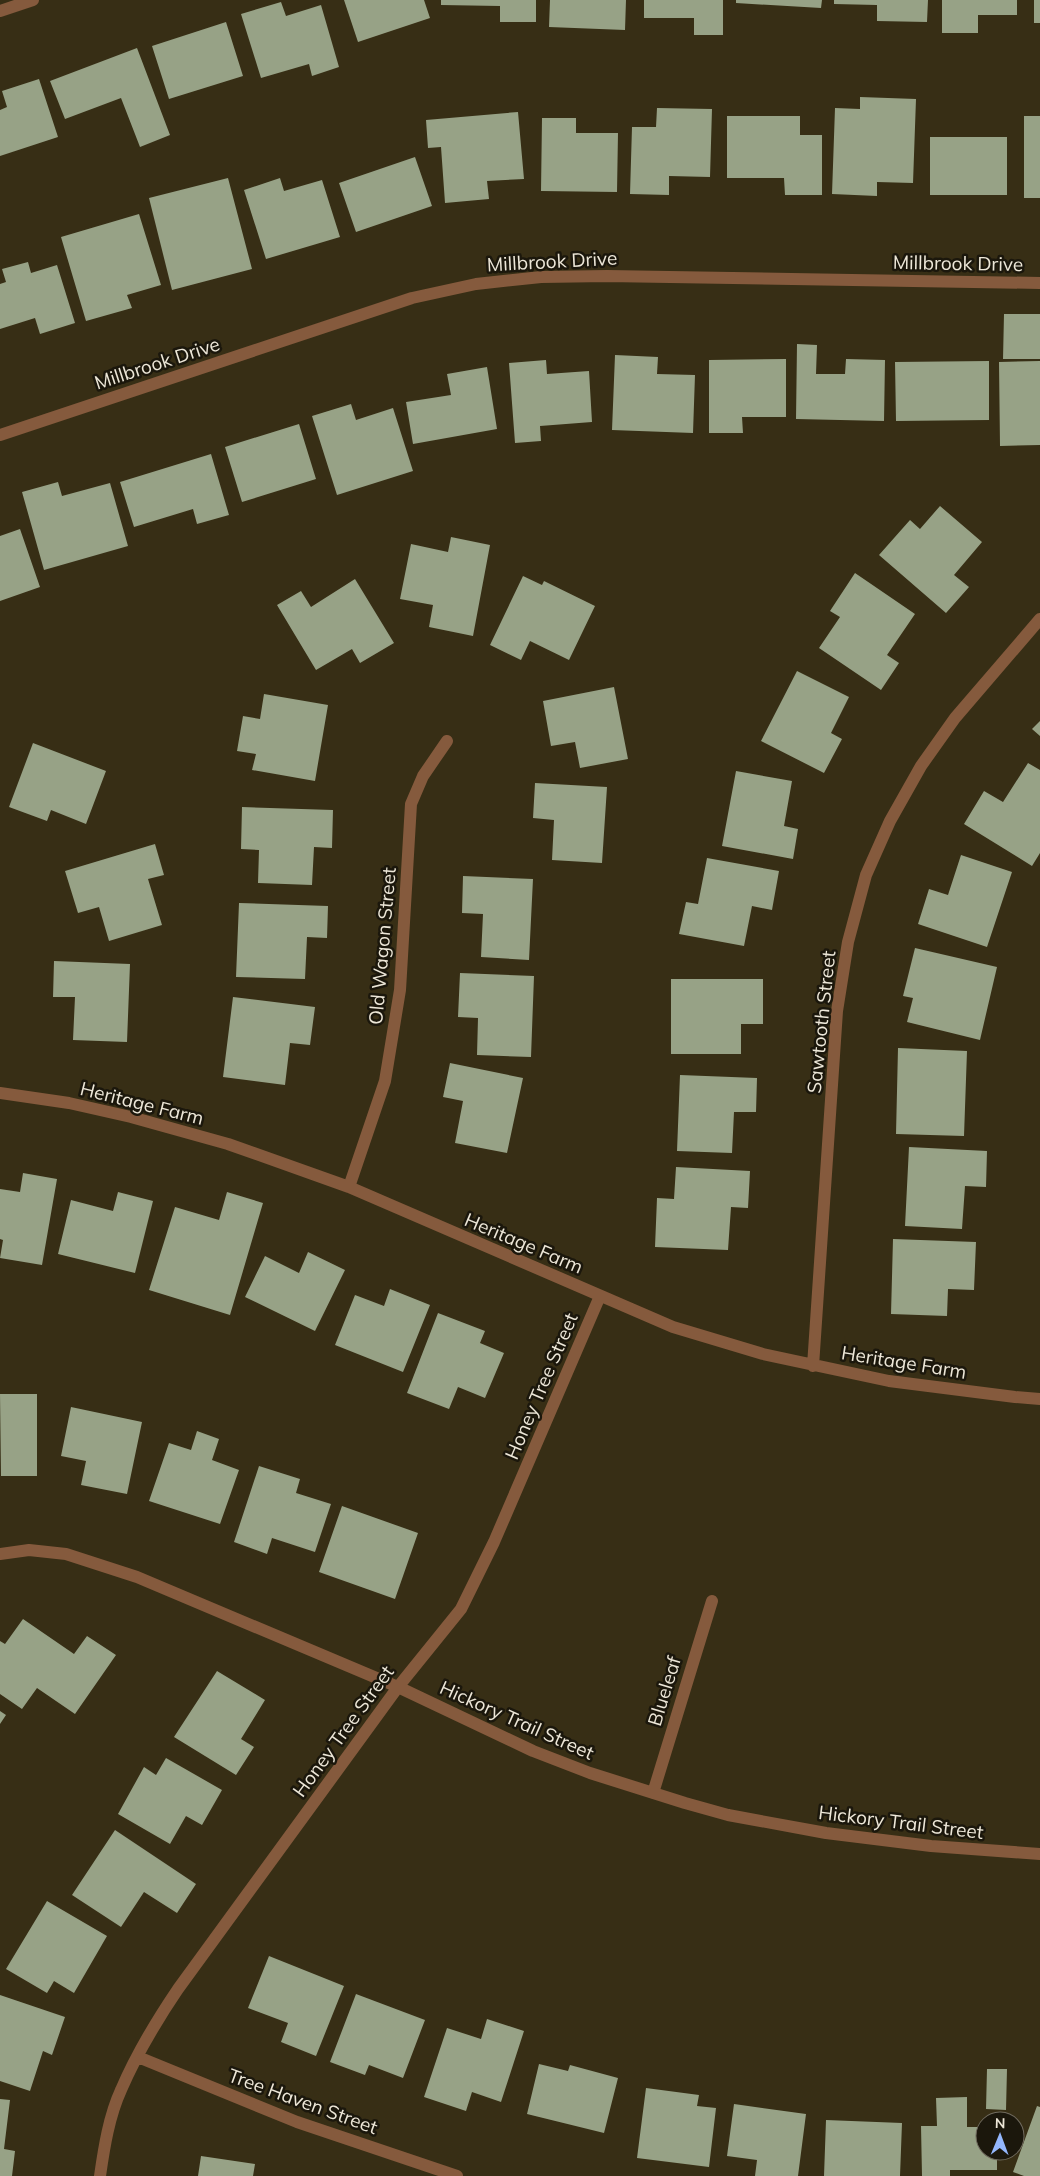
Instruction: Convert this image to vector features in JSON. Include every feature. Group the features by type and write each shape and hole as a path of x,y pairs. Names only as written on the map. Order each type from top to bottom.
{"street":[{"path":"0,11 33,0"},
{"name":"Millbrook Drive","path":"0,435 412,298 476,284 541,277 607,276 1040,283"},
{"name":"Sawtooth Street","path":"813,1366 837,1011 848,942 866,875 890,821 921,766 954,718 1040,619"},
{"name":"Old Wagon Street","path":"349,1187 385,1082 399,999 411,804 423,776 447,741"},
{"name":"Heritage Farm","path":"0,1092 69,1103 131,1117 228,1144 349,1187 673,1327 763,1354 890,1381 1015,1398 1040,1398"},
{"name":"Honey Tree Street","path":"100,2176 103,2150 120,2091 156,2020 398,1687 461,1609 494,1542 600,1296"},
{"name":"Hickory Trail Street","path":"0,1554 29,1550 66,1554 137,1577 398,1687 533,1751 590,1773 728,1815 826,1833 941,1847 1040,1854"},
{"name":"Blueleaf","path":"652,1793 712,1601"},
{"name":"Tree Haven Street","path":"138,2057 297,2122 458,2176"}],"building":[{"path":"344,0 424,0 430,18 358,42"},
{"path":"441,0 536,0 536,22 500,22 500,6 441,5"},
{"path":"550,0 626,0 625,30 549,27"},
{"path":"644,0 723,0 723,35 694,35 694,18 644,18"},
{"path":"736,0 822,0 821,8 736,3"},
{"path":"834,0 928,0 927,22 877,21 877,5 834,4"},
{"path":"942,0 1017,0 1017,15 978,15 978,33 942,33"},
{"path":"1034,0 1040,0 1040,23 1034,23"},
{"path":"281,2 286,16 321,5 339,67 312,76 309,64 261,78 241,14"},
{"path":"226,22 243,76 169,99 152,46"},
{"path":"137,48 170,135 140,147 121,98 65,119 50,81"},
{"path":"39,79 58,137 0,156 0,110 7,107 2,91"},
{"path":"860,97 916,99 913,183 877,182 877,196 832,194 835,108 860,109"},
{"path":"657,108 712,109 710,177 669,176 669,195 630,194 632,127 656,127"},
{"path":"518,112 524,179 487,181 489,199 445,203 441,147 428,148 426,120"},
{"path":"727,116 800,116 800,135 822,135 822,195 785,195 784,178 727,178"},
{"path":"1024,116 1040,116 1040,198 1024,198"},
{"path":"542,118 576,118 576,133 618,133 617,192 541,191"},
{"path":"930,137 1007,137 1007,195 930,195"},
{"path":"415,157 432,206 356,232 339,183"},
{"path":"228,178 252,269 172,290 149,198"},
{"path":"280,178 284,191 322,180 340,237 266,259 244,190"},
{"path":"139,214 161,285 127,295 132,308 86,321 61,237"},
{"path":"28,262 31,273 57,265 75,323 40,334 35,318 0,329 0,284 6,282 2,269"},
{"path":"1004,314 1040,314 1040,359 1003,359"},
{"path":"797,344 817,345 816,374 845,374 846,359 885,360 884,421 796,419"},
{"path":"615,355 658,357 657,374 695,375 693,433 612,430"},
{"path":"786,359 786,417 742,417 743,433 709,433 709,360"},
{"path":"546,360 547,374 589,371 592,422 540,426 541,441 515,443 509,363"},
{"path":"989,361 989,420 896,421 895,362"},
{"path":"1040,361 1040,445 1000,446 999,362"},
{"path":"487,367 497,429 413,444 406,402 451,395 447,374"},
{"path":"351,404 356,420 393,408 413,471 337,495 312,416"},
{"path":"299,424 316,479 242,502 225,447"},
{"path":"211,454 229,515 197,524 193,509 134,527 120,482"},
{"path":"58,482 62,496 110,483 128,546 44,570 22,492"},
{"path":"940,506 982,542 954,575 969,587 946,613 879,555 910,520 920,529"},
{"path":"20,529 40,587 0,601 0,536"},
{"path":"451,537 490,545 473,636 429,627 433,605 400,599 411,544 448,552"},
{"path":"855,573 915,614 887,655 899,663 881,690 819,648 840,617 830,611"},
{"path":"523,576 542,585 544,581 595,606 569,660 530,641 521,660 490,645"},
{"path":"355,579 394,643 360,663 352,649 316,670 277,605 301,591 311,607"},
{"path":"797,671 849,697 831,733 842,739 824,773 761,741"},
{"path":"614,687 628,759 580,768 575,742 551,746 543,701"},
{"path":"264,694 328,705 315,781 252,770 256,754 237,751 243,716 260,719"},
{"path":"1040,721 1040,736 1032,729"},
{"path":"33,743 106,771 86,824 51,810 47,821 9,807"},
{"path":"1028,763 1040,770 1040,853 1032,866 964,824 984,791 1003,802"},
{"path":"736,771 792,781 784,826 798,829 793,859 722,846"},
{"path":"535,783 607,787 602,863 552,860 554,820 533,818"},
{"path":"242,807 333,810 332,848 314,847 312,885 258,883 259,850 241,849"},
{"path":"155,844 164,875 148,879 162,925 109,941 99,907 78,913 65,871"},
{"path":"961,855 1012,872 987,947 918,924 929,889 948,895"},
{"path":"707,858 779,871 772,910 752,906 744,946 679,934 686,902 698,904"},
{"path":"463,876 533,879 529,960 481,957 483,914 462,913"},
{"path":"239,903 328,906 327,938 307,937 305,979 236,977"},
{"path":"915,948 997,967 980,1040 907,1022 913,998 903,996"},
{"path":"54,961 130,964 127,1042 73,1040 75,997 53,997"},
{"path":"460,973 534,976 531,1057 477,1055 478,1018 458,1017"},
{"path":"671,979 763,979 763,1024 741,1024 741,1054 671,1054"},
{"path":"233,997 315,1007 310,1045 290,1043 285,1085 223,1077"},
{"path":"898,1048 967,1051 964,1136 896,1134"},
{"path":"450,1063 523,1078 507,1153 455,1143 463,1101 443,1097"},
{"path":"680,1075 757,1078 756,1112 734,1112 732,1153 677,1151"},
{"path":"909,1147 987,1151 986,1187 965,1186 962,1229 905,1226"},
{"path":"676,1167 750,1171 748,1208 731,1207 728,1250 655,1247 657,1198 674,1199"},
{"path":"23,1173 57,1179 42,1265 0,1258 3,1240 0,1239 0,1189 20,1192"},
{"path":"118,1192 153,1201 135,1273 58,1254 71,1200 113,1211"},
{"path":"227,1192 263,1203 230,1315 149,1290 175,1207 219,1220"},
{"path":"893,1239 976,1242 974,1290 948,1289 947,1316 891,1314"},
{"path":"308,1252 345,1270 315,1331 245,1297 265,1256 299,1273"},
{"path":"390,1289 430,1305 403,1372 335,1345 355,1295 384,1306"},
{"path":"438,1313 485,1331 480,1343 504,1353 485,1398 458,1387 449,1409 407,1393"},
{"path":"0,1394 37,1394 37,1476 1,1476"},
{"path":"71,1407 142,1422 127,1494 81,1485 86,1461 61,1456"},
{"path":"197,1431 219,1439 212,1460 239,1470 220,1524 149,1501 169,1443 191,1450"},
{"path":"259,1466 300,1479 296,1493 331,1504 315,1552 272,1538 267,1554 234,1542"},
{"path":"342,1506 418,1533 395,1599 319,1572"},
{"path":"23,1619 74,1654 87,1636 116,1655 75,1714 37,1688 22,1709 0,1694 0,1641 5,1644"},
{"path":"217,1671 265,1700 241,1739 254,1747 236,1775 174,1737"},
{"path":"0,1711 6,1715 0,1724"},
{"path":"166,1758 222,1790 202,1825 186,1816 170,1844 118,1814 144,1767 156,1775"},
{"path":"115,1830 196,1884 177,1913 144,1892 121,1927 72,1895"},
{"path":"47,1901 107,1936 74,1993 54,1981 47,1993 6,1969"},
{"path":"269,1956 344,1986 316,2056 281,2042 288,2023 248,2008"},
{"path":"356,1994 425,2020 403,2078 369,2065 365,2075 330,2062"},
{"path":"0,1995 65,2017 52,2055 43,2051 30,2091 0,2081"},
{"path":"487,2019 524,2031 501,2102 472,2092 466,2111 424,2097 447,2028 481,2039"},
{"path":"539,2064 568,2071 570,2065 618,2078 604,2133 527,2114"},
{"path":"987,2069 1007,2069 1006,2110 986,2109"},
{"path":"646,2088 699,2095 697,2106 716,2108 709,2167 637,2158"},
{"path":"967,2097 967,2127 975,2127 975,2161 997,2161 997,2170 950,2170 950,2176 922,2176 921,2126 937,2126 936,2098"},
{"path":"0,2099 10,2100 4,2149 15,2151 12,2176 0,2176"},
{"path":"734,2104 806,2114 798,2176 755,2176 757,2160 727,2156"},
{"path":"1037,2106 1040,2107 1040,2176 1024,2176 1013,2172 1017,2161 1025,2161 1025,2139"},
{"path":"826,2120 902,2123 900,2176 824,2176"},
{"path":"201,2156 255,2164 253,2176 198,2176"}]}
